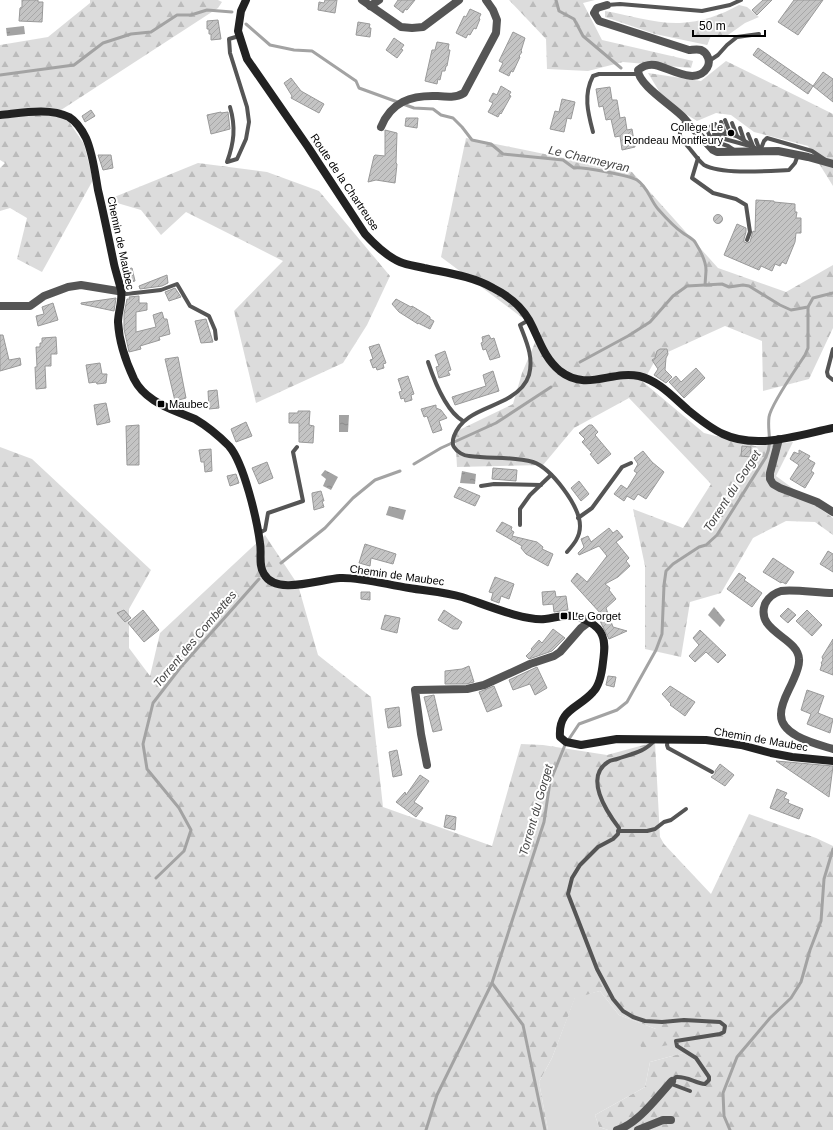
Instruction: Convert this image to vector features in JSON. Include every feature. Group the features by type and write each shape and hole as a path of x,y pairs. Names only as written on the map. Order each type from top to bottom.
{"street":[{"name":"Route de la Chartreuse","path":"246,0 240,11 238,26 239,36 247,59 308,147 365,234 376,246 390,257 401,262 465,277 491,286 512,300 529,320 540,346 548,359 561,372 576,380 589,381 625,376 637,376 650,380 665,390 700,421 730,437 762,441 833,428"},
{"path":"362,0 401,27 412,28 423,27 459,0"},
{"path":"370,6 379,0"},
{"path":"381,127 390,110 404,102 423,96 459,96 464,93 496,33 497,20 493,10 486,0"},
{"path":"607,5 597,8 594,13 598,21 688,50 700,50 706,54 709,60 708,66 704,72 698,75 689,76 655,65 641,67 638,70 638,74 644,83 685,120 709,138 717,152 778,151 833,164"},
{"name":"Chemin de Maubec","path":"0,115 29,112 50,112 69,117 79,126 87,141 91,155 116,272 122,293 118,322 120,336 129,368 139,389 148,398 199,422 211,430 231,448 241,469 249,493 261,548 260,562 264,575 273,583 288,586 342,578 436,591 459,596 531,618 545,619 572,616 589,622 599,630 603,638 605,649 598,683 594,692 566,714 561,720 559,727 560,736 566,742 581,745 617,739 668,739 720,742 741,745 792,757 833,761"},
{"path":"0,306 30,306 44,296 68,287 81,285 122,293"},
{"path":"777,439 770,473 770,479 773,484 817,502 833,512"},
{"path":"833,593 781,591 773,595 767,601 763,614 765,621 796,650 800,659 797,671 782,707 781,716 783,723 792,734 807,741 833,749"},
{"path":"427,765 415,690 467,689 484,685 530,664 554,656 560,652 581,628 589,622"},
{"path":"617,1130 625,1127 637,1118 672,1081"},
{"path":"638,1130 662,1120 670,1120"}],"lane":[{"path":"607,5 620,4 702,11 730,5 741,0"},
{"path":"709,60 718,55 737,37 759,34"},
{"path":"230,107 233,118 234,133 232,149 227,162 238,159 246,139 249,122 247,107 230,54 229,39 239,36"},
{"path":"593,132 587,110 586,95 593,76 599,74 638,74"},
{"path":"685,120 679,131 680,137 702,164 715,170 761,172 790,170 798,155"},
{"path":"725,134 723,121 731,135"},
{"path":"732,123 737,136"},
{"path":"709,138 711,126 720,134"},
{"path":"740,128 744,140"},
{"path":"709,138 720,134 737,136 760,151"},
{"path":"748,134 753,146"},
{"path":"709,138 721,138 753,146"},
{"path":"760,151 766,138 812,151 833,164"},
{"path":"756,140 760,151"},
{"path":"698,158 692,178 713,193 736,199 746,205 750,232 747,240"},
{"path":"122,293 126,294 161,290 177,284 190,306 209,316 215,330 216,339"},
{"path":"529,320 520,325 530,355 529,376 519,391 509,398 472,415 463,421 456,430 453,440 454,447 459,452 468,456 515,458 534,462 551,475 562,486 573,506 580,525 576,541 567,552"},
{"path":"833,349 827,372 828,376 833,380"},
{"path":"428,362 435,383 456,417 463,421"},
{"path":"258,533 265,530 268,513 303,501 293,452 297,447"},
{"path":"578,518 592,508 622,467 631,463"},
{"path":"520,525 520,509 530,495 551,475"},
{"path":"481,486 494,484 541,485"},
{"path":"655,739 648,747 608,762 599,771 597,783 604,805 619,828 618,834 613,840 598,847 580,865 572,878 568,894 598,969 613,999 623,1011 633,1017 645,1021 662,1022 684,1020 720,1022 725,1026 724,1032 720,1034 676,1041 677,1046 696,1058 710,1077 705,1084 700,1084 682,1076 676,1077 672,1081 674,1085 690,1091"},
{"path":"668,739 668,748 712,772"},
{"path":"618,831 647,831 671,820 686,809"}],"green space":[{"path":"90,0 218,0 222,2 218,8 61,110 84,144 93,180 42,272 17,259 27,218 10,208 0,211 0,168 5,163 0,160 0,45 48,37 90,3"},
{"path":"509,0 595,0 583,3 602,40 693,61 691,68 623,62 588,71 547,69 546,39"},
{"path":"739,5 747,7 759,17 745,23 728,35 711,36 707,45 655,34 605,17 605,11 642,19 680,23 711,17"},
{"path":"726,61 833,114 833,186 808,146 754,132 731,115 716,113 697,121 665,101 648,73 701,81"},
{"path":"466,138 632,172 718,268 786,292 833,265 833,328 809,379 763,391 762,341 725,326 657,357 643,382 704,433 755,446 793,442 776,476 833,518 833,535 815,522 786,521 753,538 721,593 690,602 681,657 645,649 645,566 633,509 683,528 711,484 629,398 574,428 543,465 457,467 455,432 513,404 522,373 540,331 441,257"},
{"path":"198,163 267,172 319,191 390,276 367,325 343,363 256,403 234,311 283,261 186,212 161,235 141,210 107,200"},
{"path":"0,447 32,459 151,570 129,609 129,648 150,676 160,633 265,535 298,585 318,655 371,697 383,807 492,846 521,744 543,745 607,755 655,742 660,837 664,844 711,894 749,814 816,838 833,846 833,1130 608,1130 599,1127 595,1115 645,1087 650,1062 683,1053 684,1042 642,1050 639,1041 656,1029 619,1015 600,991 575,998 552,1058 539,1082 548,1130 0,1130"},
{"path":"600,991 619,1015 656,1029 684,1042 683,1053 650,1062 645,1087 595,1115 599,1127 608,1130 548,1130 539,1082 552,1058 575,997"}],"water":[{"path":"24,26 25,34 7,36 6,28"},
{"path":"339,415 349,415 348,432 339,432"},
{"path":"325,470 338,477 331,490 323,486 326,479 321,475"},
{"path":"462,471 476,474 475,484 460,483"},
{"path":"389,506 406,510 403,520 386,515"},
{"path":"714,607 725,620 720,627 708,615"}],"building":[{"path":"22,0 38,0 38,2 43,2 42,22 19,21"},
{"path":"325,0 337,0 335,13 318,10 319,2 324,3"},
{"path":"398,0 415,0 407,10 405,9 403,13 394,6"},
{"path":"763,0 772,0 757,15 752,10"},
{"path":"794,0 823,0 798,35 778,22"},
{"path":"470,9 481,14 476,29 474,28 470,35 468,34 466,38 456,33 464,16 466,17"},
{"path":"218,20 221,39 211,40 211,34 209,34 209,29 207,29 207,21"},
{"path":"358,22 370,24 370,37 356,35"},
{"path":"513,32 525,38 522,52 519,56 520,57 513,72 511,71 509,76 499,71 503,63 499,61"},
{"path":"394,38 404,45 401,49 403,50 397,58 386,50"},
{"path":"437,42 449,44 448,50 450,50 447,66 445,71 442,71 440,80 438,79 437,84 425,81 432,50 435,50"},
{"path":"758,48 813,86 808,94 753,55"},
{"path":"823,72 833,79 833,102 813,86"},
{"path":"291,78 301,91 324,104 319,113 291,98 292,96 284,83"},
{"path":"501,86 511,92 509,95 511,96 498,117 488,112 493,103 489,101 493,93 497,95"},
{"path":"610,87 612,100 617,100 620,118 625,117 627,130 632,129 635,147 622,150 620,136 615,137 611,119 606,120 603,106 599,107 596,89"},
{"path":"562,99 575,102 571,119 567,118 564,132 550,129 555,111 559,112"},
{"path":"91,110 95,116 85,122 82,116"},
{"path":"228,112 230,129 211,134 207,115"},
{"path":"406,118 418,118 417,128 405,126"},
{"path":"385,130 397,133 397,164 395,183 376,180 368,182 374,156 385,156"},
{"path":"98,155 111,155 113,168 103,170"},
{"path":"756,200 795,204 795,212 797,212 796,218 801,218 801,233 796,233 795,242 786,264 782,262 780,266 775,264 772,271 761,266 759,270 724,255 737,224 746,228 744,242 750,242 753,231 755,232"},
{"path":"716,215 720,215 722,219 720,223 716,223 714,221 714,217"},
{"path":"132,268 135,281 126,283 123,270"},
{"path":"167,275 168,283 162,286 140,289 139,286"},
{"path":"175,288 181,297 169,301 165,292"},
{"path":"139,296 139,303 147,303 147,310 136,312 136,332 156,327 153,315 162,312 164,319 167,319 170,334 159,337 160,340 140,346 141,349 129,352 124,329 124,314 127,299 130,299 129,297"},
{"path":"116,298 114,311 81,304 81,303"},
{"path":"396,299 411,307 412,306 430,317 430,319 434,321 430,329 418,324 399,312 392,304"},
{"path":"53,303 58,320 38,326 36,316 44,314 42,307"},
{"path":"206,319 213,342 201,343 195,321"},
{"path":"0,335 3,335 9,360 20,358 21,365 0,371"},
{"path":"489,335 491,339 494,338 500,357 490,360 486,349 483,350 481,343 483,342 482,337"},
{"path":"56,337 57,354 51,354 51,366 45,366 46,388 36,389 36,347 40,347 42,338"},
{"path":"379,344 386,363 383,364 384,368 377,370 376,367 373,368 370,360 373,359 369,347"},
{"path":"660,349 667,349 668,354 666,358 665,370 672,377 666,383 654,375 658,369 652,360 655,358 657,351"},
{"path":"445,351 451,370 448,371 450,375 439,378 436,367 439,366 435,355"},
{"path":"178,357 186,398 175,401 165,359"},
{"path":"100,363 102,374 107,374 106,383 89,383 86,365"},
{"path":"696,368 705,378 684,398 669,382 676,376 681,382"},
{"path":"493,371 499,391 455,405 452,397 486,386 483,375"},
{"path":"408,376 414,394 411,395 412,400 405,402 404,398 401,399 399,392 402,391 398,379"},
{"path":"217,390 219,408 209,409 208,391"},
{"path":"106,403 110,422 97,425 94,405"},
{"path":"436,405 436,408 441,410 447,418 439,421 442,430 433,433 427,416 424,417 421,409"},
{"path":"298,411 310,411 309,425 314,426 313,443 299,442 299,423 289,423 289,413 298,413"},
{"path":"246,422 252,436 236,442 231,429"},
{"path":"139,425 139,465 127,465 126,426"},
{"path":"589,425 592,425 598,432 595,435 611,454 598,464 590,454 592,453 582,442 585,439 579,433"},
{"path":"742,446 751,447 750,457 741,456"},
{"path":"211,449 212,471 205,472 204,462 201,462 199,450"},
{"path":"799,450 810,456 808,459 815,463 811,471 814,473 805,488 790,479 799,465 790,459 794,452 799,454"},
{"path":"643,451 652,462 664,472 646,499 638,494 634,500 627,496 624,501 614,494 621,485 627,489 637,473 634,471 638,464 634,458"},
{"path":"267,462 273,478 259,484 252,468"},
{"path":"493,468 517,470 516,481 492,479"},
{"path":"236,474 239,483 230,486 227,476"},
{"path":"579,481 589,494 581,501 571,488"},
{"path":"459,487 480,496 475,506 454,497"},
{"path":"321,491 324,507 314,510 312,493"},
{"path":"502,522 512,527 511,530 514,532 512,536 537,542 543,547 542,549 553,554 548,566 526,554 521,548 522,546 496,531"},
{"path":"609,528 613,533 617,530 623,537 616,542 629,558 626,561 630,566 618,577 605,584 610,588 609,590 616,599 606,608 613,627 627,631 609,639 598,617 602,615 571,581 577,573 587,582 607,556 599,546 579,555 578,553 584,547 581,539 588,536 591,542"},
{"path":"365,544 396,554 393,564 371,558 370,566 359,563"},
{"path":"828,551 833,554 833,572 820,564"},
{"path":"773,558 794,572 786,584 781,583 763,572"},
{"path":"739,573 746,578 744,580 762,593 752,607 727,589"},
{"path":"495,577 514,584 509,599 501,596 499,603 491,600 493,593 489,592"},
{"path":"555,591 556,597 566,596 568,610 554,612 553,604 543,605 542,592"},
{"path":"361,592 370,592 370,600 361,599"},
{"path":"788,608 796,615 788,623 780,616"},
{"path":"124,610 131,618 125,622 117,613"},
{"path":"143,610 159,630 144,642 128,623"},
{"path":"444,610 462,622 458,629 453,629 438,620"},
{"path":"807,610 822,625 812,636 796,621"},
{"path":"385,615 400,618 397,633 381,629"},
{"path":"553,629 565,638 552,651 529,659 526,656 532,650 531,649 539,640 542,643"},
{"path":"700,630 726,655 718,663 706,652 695,662 689,656 699,645 693,638"},
{"path":"833,639 833,675 820,670 823,660 822,657"},
{"path":"469,666 474,682 466,684 445,684 445,671 462,669"},
{"path":"537,667 547,688 535,695 530,684 513,690 509,680"},
{"path":"608,676 616,677 614,687 606,685"},
{"path":"494,686 502,706 487,712 479,692"},
{"path":"670,686 695,702 685,716 670,705 671,704 662,694"},
{"path":"807,690 824,696 818,713 833,719 830,733 807,724 811,714 801,710"},
{"path":"434,695 442,730 433,732 424,697"},
{"path":"399,707 401,726 388,728 385,709"},
{"path":"397,750 402,775 393,777 389,752"},
{"path":"776,761 833,766 829,797"},
{"path":"720,764 734,775 725,786 711,777 715,774 715,771"},
{"path":"420,775 429,781 414,802 423,808 416,817 396,802 405,792 406,795"},
{"path":"777,789 787,793 784,798 789,800 788,803 803,809 799,819 770,808"},
{"path":"446,815 456,817 455,830 444,827"}],"waterway":[{"path":"556,0 559,11 574,19 583,36 621,68"},
{"name":"Le Charmeyran","path":"0,75 74,65 103,43 131,34 151,32 177,15 191,15 207,10 232,12"},
{"name":"Le Charmeyran","path":"246,24 270,45 294,50 312,51 356,81 359,88 414,108 433,109 441,115 453,118 472,140 491,144 503,154 563,160 574,168 586,168 626,176 637,180 644,186 655,205 667,219 676,228 695,242 704,259 706,270"},
{"name":"Le Charmeyran","path":"706,271 705,285 722,284 729,287 743,285 749,286 791,310 808,307 813,298 833,293"},
{"name":"Torrent des Combettes","path":"580,362 628,336 650,322 673,296 687,286 705,285"},
{"name":"Torrent du Gorget","path":"426,1130 437,1095 492,983 544,822 550,782 565,745 579,724 617,710 627,702 656,650 662,634 666,571 673,564 699,547 706,545 717,535 766,457 769,446 769,417 771,411 779,395 808,348 808,307"},
{"name":"Torrent des Combettes","path":"414,464 441,448 496,423 551,387"},
{"name":"Torrent des Combettes","path":"281,563 325,528 353,498 375,480 400,471"},
{"name":"Torrent des Combettes","path":"156,878 184,851 191,830 179,808 147,769 143,744 153,703 180,668 259,579"},
{"path":"730,1130 724,1116 723,1093 737,1057 770,1018 791,998 801,982 810,950 821,921 824,879 833,849"},
{"path":"492,983 523,1025 545,1130"}],"place":[{"name":"Collège Le Rondeau Montfleury","path":"731,133"},
{"name":"Maubec","path":"161,404"},
{"name":"Le Gorget","path":"564,616"}]}
